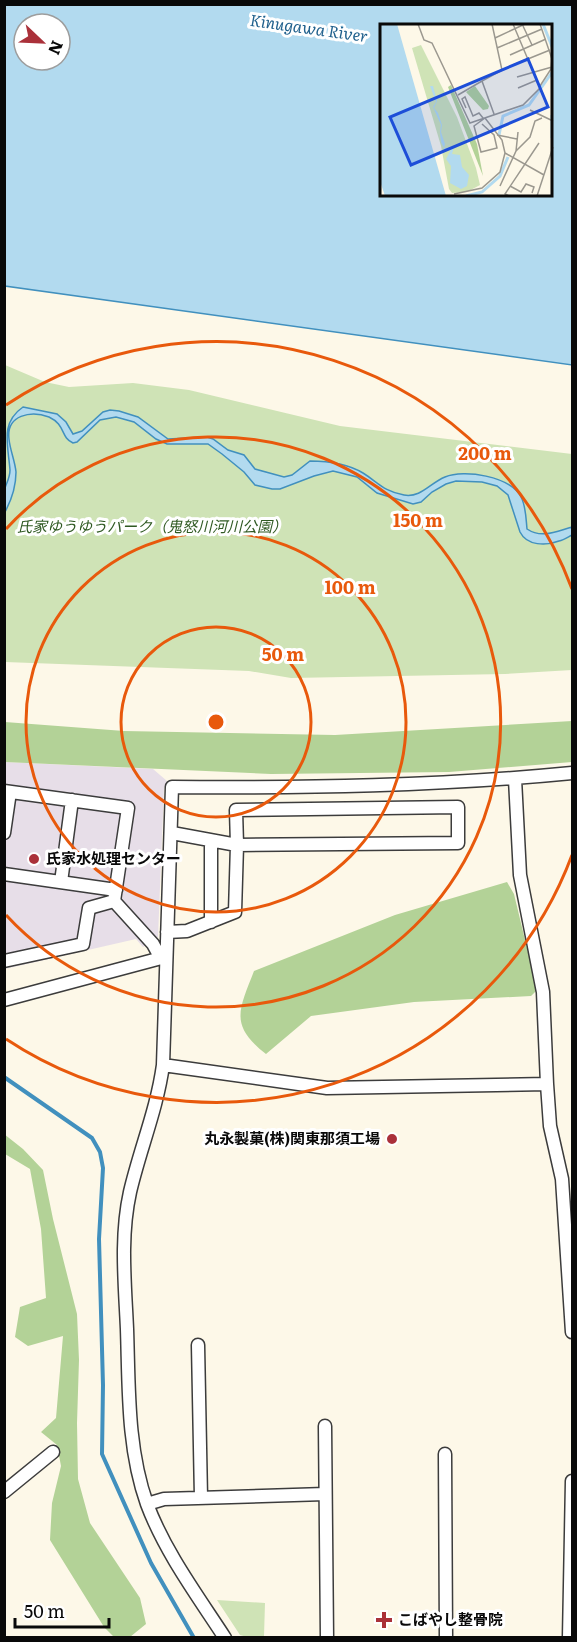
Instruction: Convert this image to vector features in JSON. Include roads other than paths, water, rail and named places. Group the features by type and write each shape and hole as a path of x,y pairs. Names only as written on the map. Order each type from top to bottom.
{"street":[{"path":"225,1638 162,1536 147,1504 132,1443 124,1268 126,1221 130,1192 156,1107 163,1065 164,957 172,833 172,787 311,788 515,779 573,773"},
{"path":"515,779 520,875 543,992 550,1126 562,1179 573,1332"},
{"path":"4,833 7,791 128,808 115,896"},
{"path":"62,882 72,800"},
{"path":"167,932 187,931 235,912 237,845 237,810 458,807 458,843 237,845 172,833"},
{"path":"211,922 212,840"},
{"path":"4,874 62,882 115,896 164,957"},
{"path":"4,961 83,944 89,908 115,896"},
{"path":"4,1000 164,957"},
{"path":"163,1065 327,1088 547,1084"},
{"path":"198,1345 201,1498"},
{"path":"325,1426 327,1638"},
{"path":"4,1492 53,1452"},
{"path":"445,1454 446,1638"},
{"path":"569,1638 573,1481"},
{"path":"147,1504 164,1499 325,1494"}],"water":[{"name":"Kinugawa River","path":"5,4 572,5 572,365 5,286"},
{"path":"23,407 57,414 66,422 73,434 82,431 103,412 119,411 138,417 168,439 207,437 213,439 228,450 244,455 255,469 284,477 292,475 310,461 337,464 351,467 386,489 404,495 415,494 453,475 486,476 507,484 521,497 525,508 527,529 544,534 572,527 572,535 548,544 537,544 527,540 520,532 508,495 497,486 482,482 456,481 446,484 421,502 413,504 377,493 357,477 333,471 280,489 255,485 244,472 208,444 167,444 156,439 134,422 116,417 100,420 77,442 73,443 66,438 58,424 49,417 35,414 21,416 11,424 9,439 16,472 12,498 5,512 4,494 10,470 8,427 16,413"}],"waterway":[{"path":"4,1077 92,1138 100,1152 103,1168 99,1239 103,1385 102,1454 151,1563 194,1638"}],"place":[{"name":"氏家水処理センター","path":"34,859"},
{"name":"丸永製菓(株)関東那須工場","path":"392,1139"},
{"name":"こばやし整骨院","path":"384,1620"}],"park label":[{"name":"氏家ゆうゆうパーク（鬼怒川河川公園）","path":"152,527"}]}
